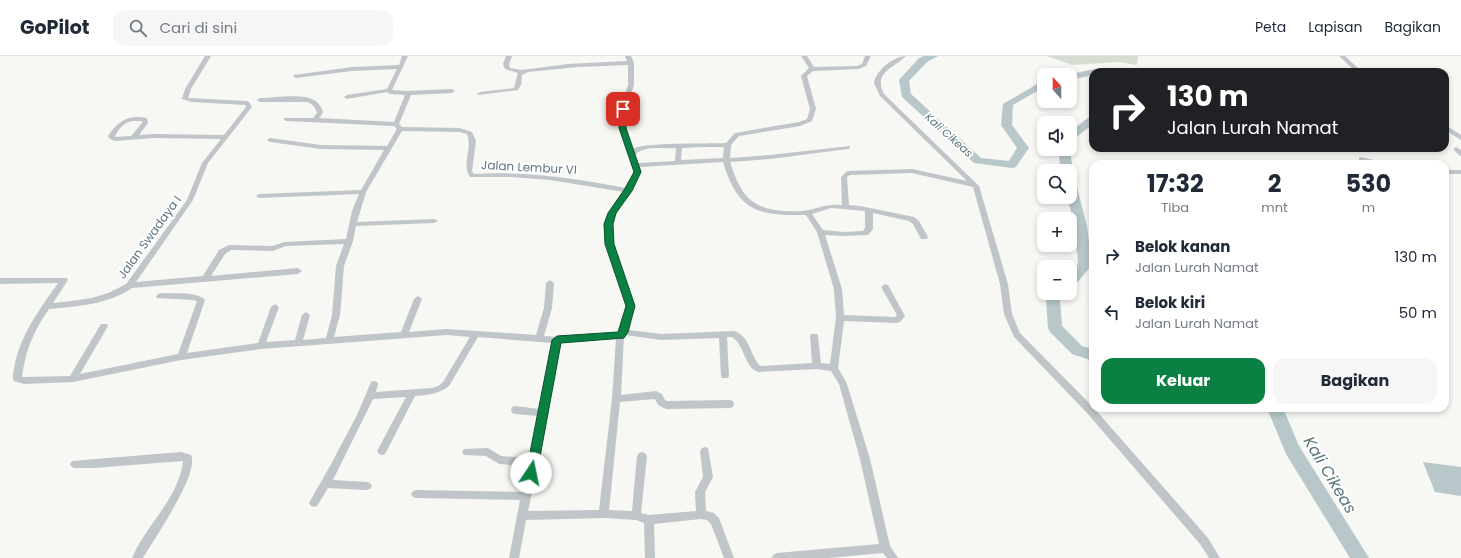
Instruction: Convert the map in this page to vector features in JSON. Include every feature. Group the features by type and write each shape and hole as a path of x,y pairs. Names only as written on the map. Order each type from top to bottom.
{"street":[{"name":"Jalan Swadaya I","path":"46,306 102,299 121,292 130,285 190,200 205,163 249,107 247,103 186,100 185,97 188,89 208,56"},
{"path":"389,90 401,67 404,56"},
{"path":"509,56 506,64 508,69 522,72 630,60 631,85 623,109 622,128 638,172 628,191 612,213 609,224 610,244 630,306 622,333 604,514"},
{"path":"804,56 812,68 811,69"},
{"path":"868,56 864,65 857,68 811,69 804,76 813,109 810,120 800,124 737,134 728,145 726,160 730,175 741,196 750,206 773,213 808,213 831,206 869,210 911,219 916,223 924,237"},
{"path":"903,56 885,70 878,78 877,84 882,95 976,186 1004,284 1008,314 1017,335 1089,409"},
{"path":"1342,56 1355,68"},
{"path":"296,76 352,69 401,67"},
{"path":"480,94 516,89 518,86 519,75 522,72"},
{"path":"347,97 389,90 390,92 452,91"},
{"path":"329,341 336,315 340,266 349,242 356,211 363,192 398,127 408,96 407,92"},
{"path":"260,100 301,99 311,101 319,108 320,114 315,120"},
{"path":"133,138 145,123 145,119 129,119 123,121 111,136 112,138 116,139 133,138 153,136 225,137"},
{"path":"286,119 398,127"},
{"name":"Jalan Lembur VI","path":"398,127 459,130 470,133 473,141 469,171 472,176 492,174 516,175 580,181 628,191"},
{"path":"1449,129 1460,136"},
{"path":"270,140 321,146 388,148"},
{"path":"631,155 637,149 642,148 728,145"},
{"path":"678,160 679,146"},
{"path":"635,165 770,157 848,147"},
{"path":"1361,159 1366,160"},
{"path":"846,207 844,177 848,174 856,172 912,171 976,186"},
{"path":"1449,172 1461,172"},
{"path":"259,196 363,192"},
{"path":"821,232 844,234 865,233 869,229 869,210"},
{"path":"808,213 821,232 838,289 840,318 834,368 843,384 865,459 885,548 893,558"},
{"path":"353,224 434,221"},
{"path":"205,279 222,252 229,247 273,249 284,244 349,242"},
{"path":"130,285 298,271"},
{"path":"0,281 64,280 28,334 19,361 17,379 24,381 73,379 181,357 261,346 447,332 540,337 557,340 622,333 661,337 734,334 743,341 754,366 758,369 817,366 834,368"},
{"path":"540,337 548,308 550,283"},
{"path":"840,318 897,320 901,316 885,287"},
{"path":"160,296 194,297 201,300 181,357"},
{"path":"404,335 418,299"},
{"path":"261,346 275,307"},
{"path":"298,343 306,315"},
{"path":"73,379 104,326"},
{"path":"371,396 432,391 440,388 446,384 476,334"},
{"path":"724,334 725,376"},
{"path":"814,336 817,366"},
{"path":"514,558 544,413 557,340"},
{"path":"314,503 326,484 371,396 374,384"},
{"path":"382,451 412,392"},
{"path":"616,399 656,395 660,396 663,404 666,405 730,404"},
{"path":"515,410 544,413"},
{"path":"1092,412 1204,541 1215,558"},
{"path":"701,515 700,492 708,477 705,451"},
{"path":"467,452 488,452 499,460 534,462"},
{"path":"75,464 94,464 182,456 188,458 189,464 176,493 137,558"},
{"path":"636,516 642,456"},
{"path":"326,484 367,486"},
{"path":"416,494 527,496"},
{"path":"523,516 604,514 636,516 649,520 701,515 710,516 715,521 729,558"},
{"path":"649,520 650,558"},
{"path":"777,558 885,548"}],"shaded area":[{"path":"1047,56 1138,56 1137,65 1119,62 1072,65"},
{"path":"1423,462 1461,467 1461,496 1435,492"}],"waterway":[{"name":"Kali Cikeas","path":"933,56 923,60 904,80 906,95 978,161 1012,165 1023,148 1006,125 1008,104 1037,87"},
{"name":"Kali Cikeas","path":"1077,76 1089,73"},
{"name":"Kali Cikeas","path":"1077,132 1089,122"},
{"name":"Kali Cikeas","path":"1065,156 1066,164"},
{"name":"Kali Cikeas","path":"1075,204 1081,226 1085,265 1077,274"},
{"name":"Kali Cikeas","path":"1053,300 1055,328 1077,350 1089,354"},
{"name":"Kali Cikeas","path":"1277,412 1292,449 1360,558"}],"route":[{"path":"531,473 544,413 557,340 620,335 624,332 630,306 610,244 609,224 612,213 628,191 638,172 622,128 623,109"}]}
